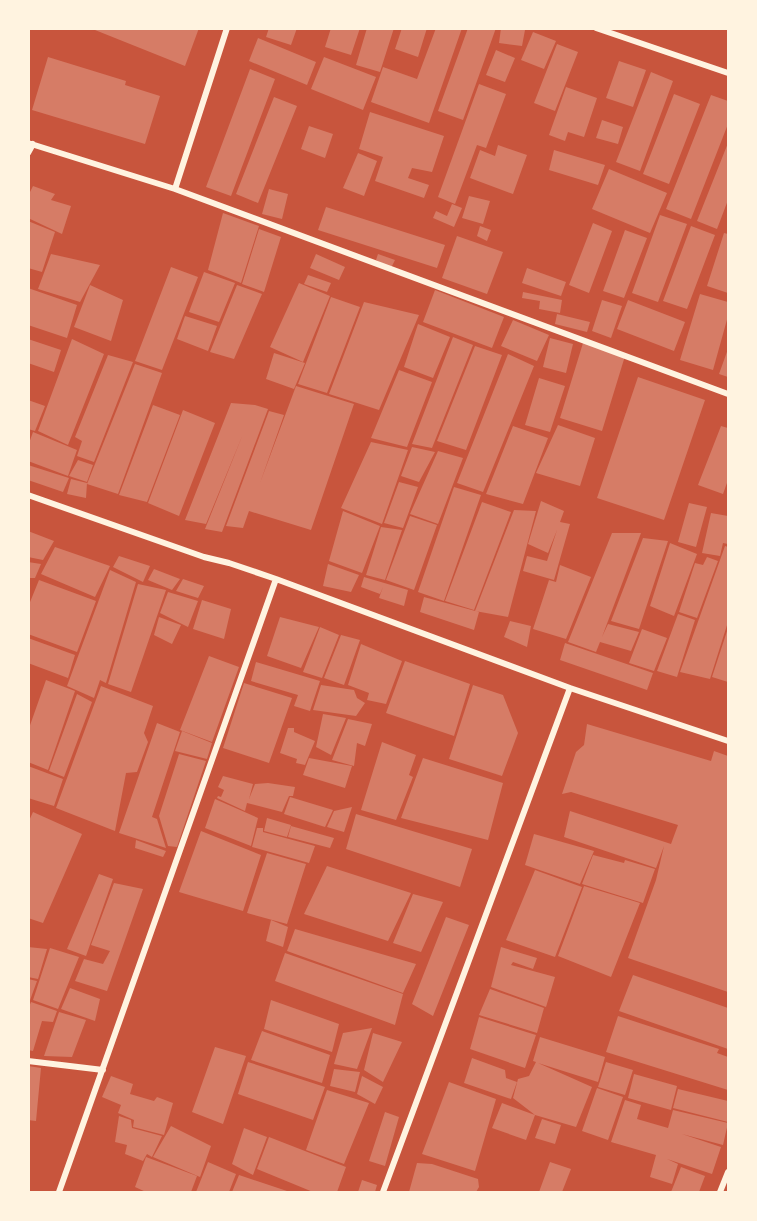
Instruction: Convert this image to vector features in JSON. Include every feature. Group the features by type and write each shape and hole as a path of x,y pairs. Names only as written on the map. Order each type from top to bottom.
{"street":[{"path":"175,189 227,28"},
{"path":"596,28 729,73"},
{"path":"28,153 31,143 175,189 729,394"},
{"path":"28,495 204,557 276,579 570,687 729,741"},
{"path":"61,1192 276,579"},
{"path":"383,1192 570,687"},
{"path":"28,1061 103,1070"},
{"path":"720,1192 729,1172"}],"building":[{"path":"90,28 199,28 185,66"},
{"path":"269,28 297,28 291,45 266,37"},
{"path":"331,28 360,28 351,55 325,47"},
{"path":"367,28 394,28 380,72 356,65"},
{"path":"402,28 427,28 418,57 395,49"},
{"path":"436,28 462,28 429,123 371,102 383,67 417,79"},
{"path":"468,28 496,28 463,120 438,111"},
{"path":"501,28 525,30 522,46 499,43"},
{"path":"533,32 556,41 544,69 521,60"},
{"path":"258,38 316,62 307,85 249,61"},
{"path":"557,44 578,52 555,111 534,103"},
{"path":"496,50 515,58 505,82 486,75"},
{"path":"48,57 126,81 125,85 160,96 145,144 32,110"},
{"path":"324,57 376,77 363,110 311,89"},
{"path":"619,61 646,70 633,107 606,98"},
{"path":"250,69 275,79 231,196 206,187"},
{"path":"651,72 673,81 640,171 616,162"},
{"path":"479,84 506,94 486,148 477,145 455,204 438,197"},
{"path":"566,87 597,98 584,137 568,132 565,141 549,135"},
{"path":"674,94 700,104 669,184 643,174"},
{"path":"711,95 728,101 728,124 691,219 666,209"},
{"path":"274,97 297,106 258,203 236,194"},
{"path":"370,112 444,136 432,172 412,168 408,178 429,185 424,198 375,181 383,157 359,149"},
{"path":"602,120 623,127 618,144 596,138"},
{"path":"309,126 333,134 325,158 301,149"},
{"path":"728,143 728,200 717,229 697,221"},
{"path":"498,145 527,155 513,194 470,178 480,150 495,156"},
{"path":"554,150 605,165 598,185 549,170"},
{"path":"358,153 377,161 364,196 343,188"},
{"path":"609,169 667,193 650,233 592,209"},
{"path":"33,186 55,194 51,200 71,206 62,234 28,218 28,196"},
{"path":"269,189 288,194 282,219 262,214"},
{"path":"469,196 490,201 483,224 462,218"},
{"path":"452,204 462,208 454,227 433,218 436,211 447,216"},
{"path":"326,207 445,245 437,268 318,230"},
{"path":"223,213 259,226 241,283 208,270"},
{"path":"660,215 687,224 658,302 632,293"},
{"path":"28,221 55,232 42,272 28,268"},
{"path":"593,223 612,231 589,293 569,285"},
{"path":"480,226 491,230 487,241 477,236"},
{"path":"691,226 715,235 687,309 663,301"},
{"path":"259,229 281,237 264,292 242,284"},
{"path":"625,230 647,238 624,298 603,291"},
{"path":"724,233 728,234 728,293 707,286"},
{"path":"457,236 503,252 487,294 442,278"},
{"path":"51,254 100,265 80,302 38,289"},
{"path":"316,254 345,267 339,280 310,268"},
{"path":"378,254 395,260 391,268 376,260"},
{"path":"171,267 198,277 162,370 135,361"},
{"path":"527,268 566,282 561,296 522,283"},
{"path":"204,272 235,283 219,322 189,312"},
{"path":"308,275 331,283 327,292 304,284"},
{"path":"299,283 330,296 303,362 270,347"},
{"path":"90,285 123,300 111,341 74,327"},
{"path":"237,285 262,294 234,359 210,352"},
{"path":"28,288 77,305 67,338 28,325"},
{"path":"435,290 504,317 492,348 423,322"},
{"path":"523,292 562,300 560,313 539,309 540,301 522,298"},
{"path":"700,294 728,302 728,316 713,370 680,360"},
{"path":"331,297 360,307 327,393 298,384"},
{"path":"602,300 622,306 611,338 592,331"},
{"path":"628,300 685,322 674,351 617,329"},
{"path":"364,302 419,315 379,410 329,394"},
{"path":"557,314 590,322 587,332 555,324"},
{"path":"185,316 217,326 208,351 177,339"},
{"path":"513,320 549,335 537,361 501,346"},
{"path":"418,324 450,337 433,378 404,367"},
{"path":"453,337 473,345 432,448 412,444"},
{"path":"550,338 573,344 566,373 543,367"},
{"path":"28,339 61,350 54,372 28,363"},
{"path":"72,339 104,354 68,445 38,431"},
{"path":"583,343 625,356 602,431 560,418"},
{"path":"475,346 502,355 466,450 437,441"},
{"path":"728,349 728,377 719,374"},
{"path":"274,353 305,363 294,389 266,379"},
{"path":"508,354 534,366 483,492 457,483"},
{"path":"108,355 133,362 94,462 77,456 82,441 75,437"},
{"path":"135,364 162,373 118,494 87,484"},
{"path":"399,370 432,382 407,447 371,438"},
{"path":"638,377 705,400 664,520 597,498"},
{"path":"539,378 565,386 550,432 525,425"},
{"path":"296,386 354,404 311,530 249,511 243,528 226,526 269,411 284,415 260,483"},
{"path":"28,400 45,406 35,431 28,429"},
{"path":"231,403 255,405 268,409 222,532 205,529 243,434 206,524 185,520"},
{"path":"153,405 180,415 147,502 119,495"},
{"path":"183,410 215,423 179,516 148,503"},
{"path":"558,425 595,438 580,486 536,473"},
{"path":"513,426 548,438 523,504 486,494"},
{"path":"721,426 728,428 728,480 723,494 698,485"},
{"path":"33,432 77,450 68,476 28,461 28,446"},
{"path":"371,442 408,450 382,524 341,508"},
{"path":"412,447 435,452 419,482 401,476"},
{"path":"438,451 463,458 438,524 410,514"},
{"path":"78,460 93,465 87,482 69,476"},
{"path":"28,465 69,478 63,492 28,480"},
{"path":"71,479 87,483 86,498 67,494"},
{"path":"399,482 418,487 403,528 384,523"},
{"path":"454,487 481,495 444,601 418,592"},
{"path":"541,501 564,511 560,522 570,524 554,580 523,571 527,556 547,561 557,530 548,553 528,544"},
{"path":"482,502 511,512 474,610 445,601"},
{"path":"689,503 707,507 696,547 678,542"},
{"path":"514,510 536,511 508,617 475,611"},
{"path":"343,511 380,526 362,573 329,561"},
{"path":"711,513 728,516 728,544 723,543 720,556 702,553"},
{"path":"410,516 437,525 414,590 386,580"},
{"path":"381,527 402,530 385,580 366,575"},
{"path":"28,531 54,541 43,560 28,557"},
{"path":"612,533 641,533 602,637 608,624 639,632 631,651 600,642 596,652 568,642"},
{"path":"643,538 668,541 639,629 611,621"},
{"path":"670,543 697,554 674,616 650,606"},
{"path":"725,546 728,547 728,622 710,679 680,672"},
{"path":"55,547 110,566 95,597 41,574"},
{"path":"119,556 150,566 143,582 113,567"},
{"path":"707,557 718,561 697,618 679,612 695,563 703,565"},
{"path":"28,562 41,564 35,578 28,578"},
{"path":"328,564 359,575 351,592 323,586"},
{"path":"560,565 591,577 566,639 533,629 549,580 556,582"},
{"path":"154,569 180,579 172,590 148,580"},
{"path":"110,570 136,582 106,683 100,680 94,698 67,686"},
{"path":"364,577 408,590 404,606 379,598 383,587 380,594 361,587"},
{"path":"183,579 204,586 198,598 176,591"},
{"path":"39,580 96,601 77,652 28,634 28,607"},
{"path":"138,584 166,590 131,692 108,684"},
{"path":"168,592 198,601 188,627 160,613"},
{"path":"424,597 479,612 474,630 420,612"},
{"path":"202,600 231,609 224,639 193,629"},
{"path":"678,614 695,620 677,677 657,671"},
{"path":"159,617 181,625 172,644 154,635"},
{"path":"280,617 319,627 301,668 267,656"},
{"path":"510,621 531,626 527,647 504,637"},
{"path":"320,627 339,635 322,678 303,672"},
{"path":"728,628 728,682 712,677"},
{"path":"642,629 667,638 654,671 629,663"},
{"path":"341,635 360,640 344,685 324,678"},
{"path":"28,638 75,655 68,678 28,663"},
{"path":"565,643 653,673 647,690 560,660"},
{"path":"361,644 402,661 386,704 367,700 369,693 348,685"},
{"path":"209,656 239,667 212,742 180,730"},
{"path":"405,661 470,684 454,736 386,713"},
{"path":"256,662 320,681 310,711 294,706 298,695 251,681"},
{"path":"46,680 75,691 48,770 28,762 28,731"},
{"path":"244,683 292,698 269,763 223,748"},
{"path":"321,685 354,690 357,698 365,703 356,716 313,710"},
{"path":"473,685 503,695 518,733 502,776 449,759"},
{"path":"101,686 153,706 144,733 148,742 137,772 126,773 115,831 56,808"},
{"path":"77,694 92,702 64,777 49,771"},
{"path":"323,714 346,718 331,755 316,747"},
{"path":"348,719 372,724 365,746 357,743 354,766 332,760"},
{"path":"157,723 180,732 152,817 157,819 166,848 119,833"},
{"path":"587,724 711,761 714,751 728,756 728,992 628,958 656,880 664,846 656,868 564,837 570,811 671,844 678,825 571,792 562,794 576,752 584,745"},
{"path":"288,728 294,728 294,732 315,741 305,765 296,763 297,759 280,753"},
{"path":"182,731 212,743 207,759 175,751"},
{"path":"382,742 416,755 409,775 413,777 396,820 361,810"},
{"path":"179,754 206,761 177,847 168,846 159,816"},
{"path":"309,758 352,766 345,788 303,775"},
{"path":"423,758 503,783 488,840 401,818"},
{"path":"28,766 63,779 54,806 28,798"},
{"path":"223,776 253,784 249,799 255,784 268,783 295,787 293,796 289,796 282,812 247,803 245,811 217,798 221,797 224,790 218,787"},
{"path":"290,797 333,810 325,827 284,814"},
{"path":"215,799 258,818 251,846 205,828"},
{"path":"352,807 344,832 327,827 334,811"},
{"path":"33,812 82,834 43,923 28,918 28,823"},
{"path":"356,814 472,849 460,887 346,849"},
{"path":"267,818 291,825 287,837 264,831"},
{"path":"291,826 334,838 330,848 288,837"},
{"path":"257,828 263,828 263,832 315,846 309,863 252,847"},
{"path":"201,831 261,855 243,911 179,892"},
{"path":"534,834 594,851 580,884 525,865"},
{"path":"136,840 166,851 163,857 135,848"},
{"path":"267,853 306,864 287,924 247,913"},
{"path":"593,855 624,863 625,860 655,869 643,903 582,884"},
{"path":"327,866 411,893 388,941 304,914"},
{"path":"535,870 582,887 555,957 506,940"},
{"path":"99,874 113,879 86,956 67,949"},
{"path":"114,883 143,889 107,991 75,981 84,959 103,964 110,951 91,945"},
{"path":"584,886 640,903 611,977 558,956"},
{"path":"413,894 443,902 421,952 393,943"},
{"path":"446,917 469,925 433,1016 412,1004"},
{"path":"271,920 288,927 283,947 266,941"},
{"path":"295,929 416,964 403,993 287,951"},
{"path":"28,947 47,949 38,979 28,977"},
{"path":"501,947 537,958 533,969 513,962 511,965 555,977 546,1007 491,987"},
{"path":"50,948 79,957 58,1009 33,1000"},
{"path":"285,953 403,994 395,1025 275,981"},
{"path":"633,975 728,1008 728,1049 619,1011"},
{"path":"28,979 37,981 29,1003 28,1003"},
{"path":"70,988 100,999 95,1021 61,1009"},
{"path":"490,989 544,1008 537,1033 479,1015"},
{"path":"271,1000 339,1024 332,1052 264,1029"},
{"path":"31,1002 57,1011 53,1022 42,1021 33,1051 28,1050 28,1009"},
{"path":"59,1012 86,1020 72,1057 44,1056"},
{"path":"618,1016 719,1049 717,1053 728,1057 728,1090 606,1052"},
{"path":"479,1017 536,1035 525,1068 470,1049"},
{"path":"372,1028 357,1069 334,1064 343,1033"},
{"path":"262,1031 330,1055 322,1083 251,1060"},
{"path":"373,1033 402,1042 383,1082 364,1070"},
{"path":"540,1037 605,1057 598,1082 538,1063 592,1087 576,1127 535,1115 513,1098 518,1079 529,1076 536,1062 533,1061"},
{"path":"215,1047 246,1056 223,1124 192,1112"},
{"path":"472,1058 505,1070 506,1078 517,1082 511,1099 464,1083"},
{"path":"248,1062 325,1087 313,1120 238,1094"},
{"path":"606,1062 633,1070 625,1095 598,1087"},
{"path":"28,1066 41,1068 36,1121 28,1120"},
{"path":"334,1069 360,1072 355,1092 330,1086"},
{"path":"634,1074 677,1086 671,1110 628,1098"},
{"path":"111,1076 133,1084 130,1094 154,1101 157,1097 173,1103 164,1135 133,1127 134,1120 118,1113 121,1105 102,1097"},
{"path":"362,1076 383,1087 375,1104 357,1094"},
{"path":"449,1082 496,1099 475,1171 422,1154"},
{"path":"597,1088 623,1097 608,1140 582,1131"},
{"path":"678,1089 728,1101 728,1122 673,1108"},
{"path":"327,1090 369,1103 344,1164 306,1150"},
{"path":"625,1100 641,1105 637,1119 668,1128 673,1110 728,1123 723,1145 682,1134 721,1147 712,1174 667,1159 678,1164 672,1184 650,1177 656,1155 611,1142"},
{"path":"502,1103 535,1115 526,1140 492,1128"},
{"path":"385,1112 399,1117 385,1166 369,1161"},
{"path":"119,1116 131,1120 132,1128 162,1136 152,1157 147,1154 143,1161 125,1154 127,1145 115,1142"},
{"path":"542,1119 561,1125 555,1144 535,1138"},
{"path":"171,1126 211,1146 200,1177 153,1157"},
{"path":"244,1128 267,1137 253,1175 232,1164"},
{"path":"269,1137 346,1167 337,1192 313,1192 257,1169"},
{"path":"146,1157 197,1176 191,1192 146,1192 135,1187"},
{"path":"208,1162 236,1174 229,1192 196,1192"},
{"path":"550,1162 571,1169 562,1192 539,1192"},
{"path":"417,1163 432,1164 478,1179 479,1187 476,1192 409,1192"},
{"path":"681,1167 705,1176 699,1192 671,1192"},
{"path":"239,1175 290,1192 232,1192"},
{"path":"362,1180 377,1185 375,1192 358,1192"}]}
